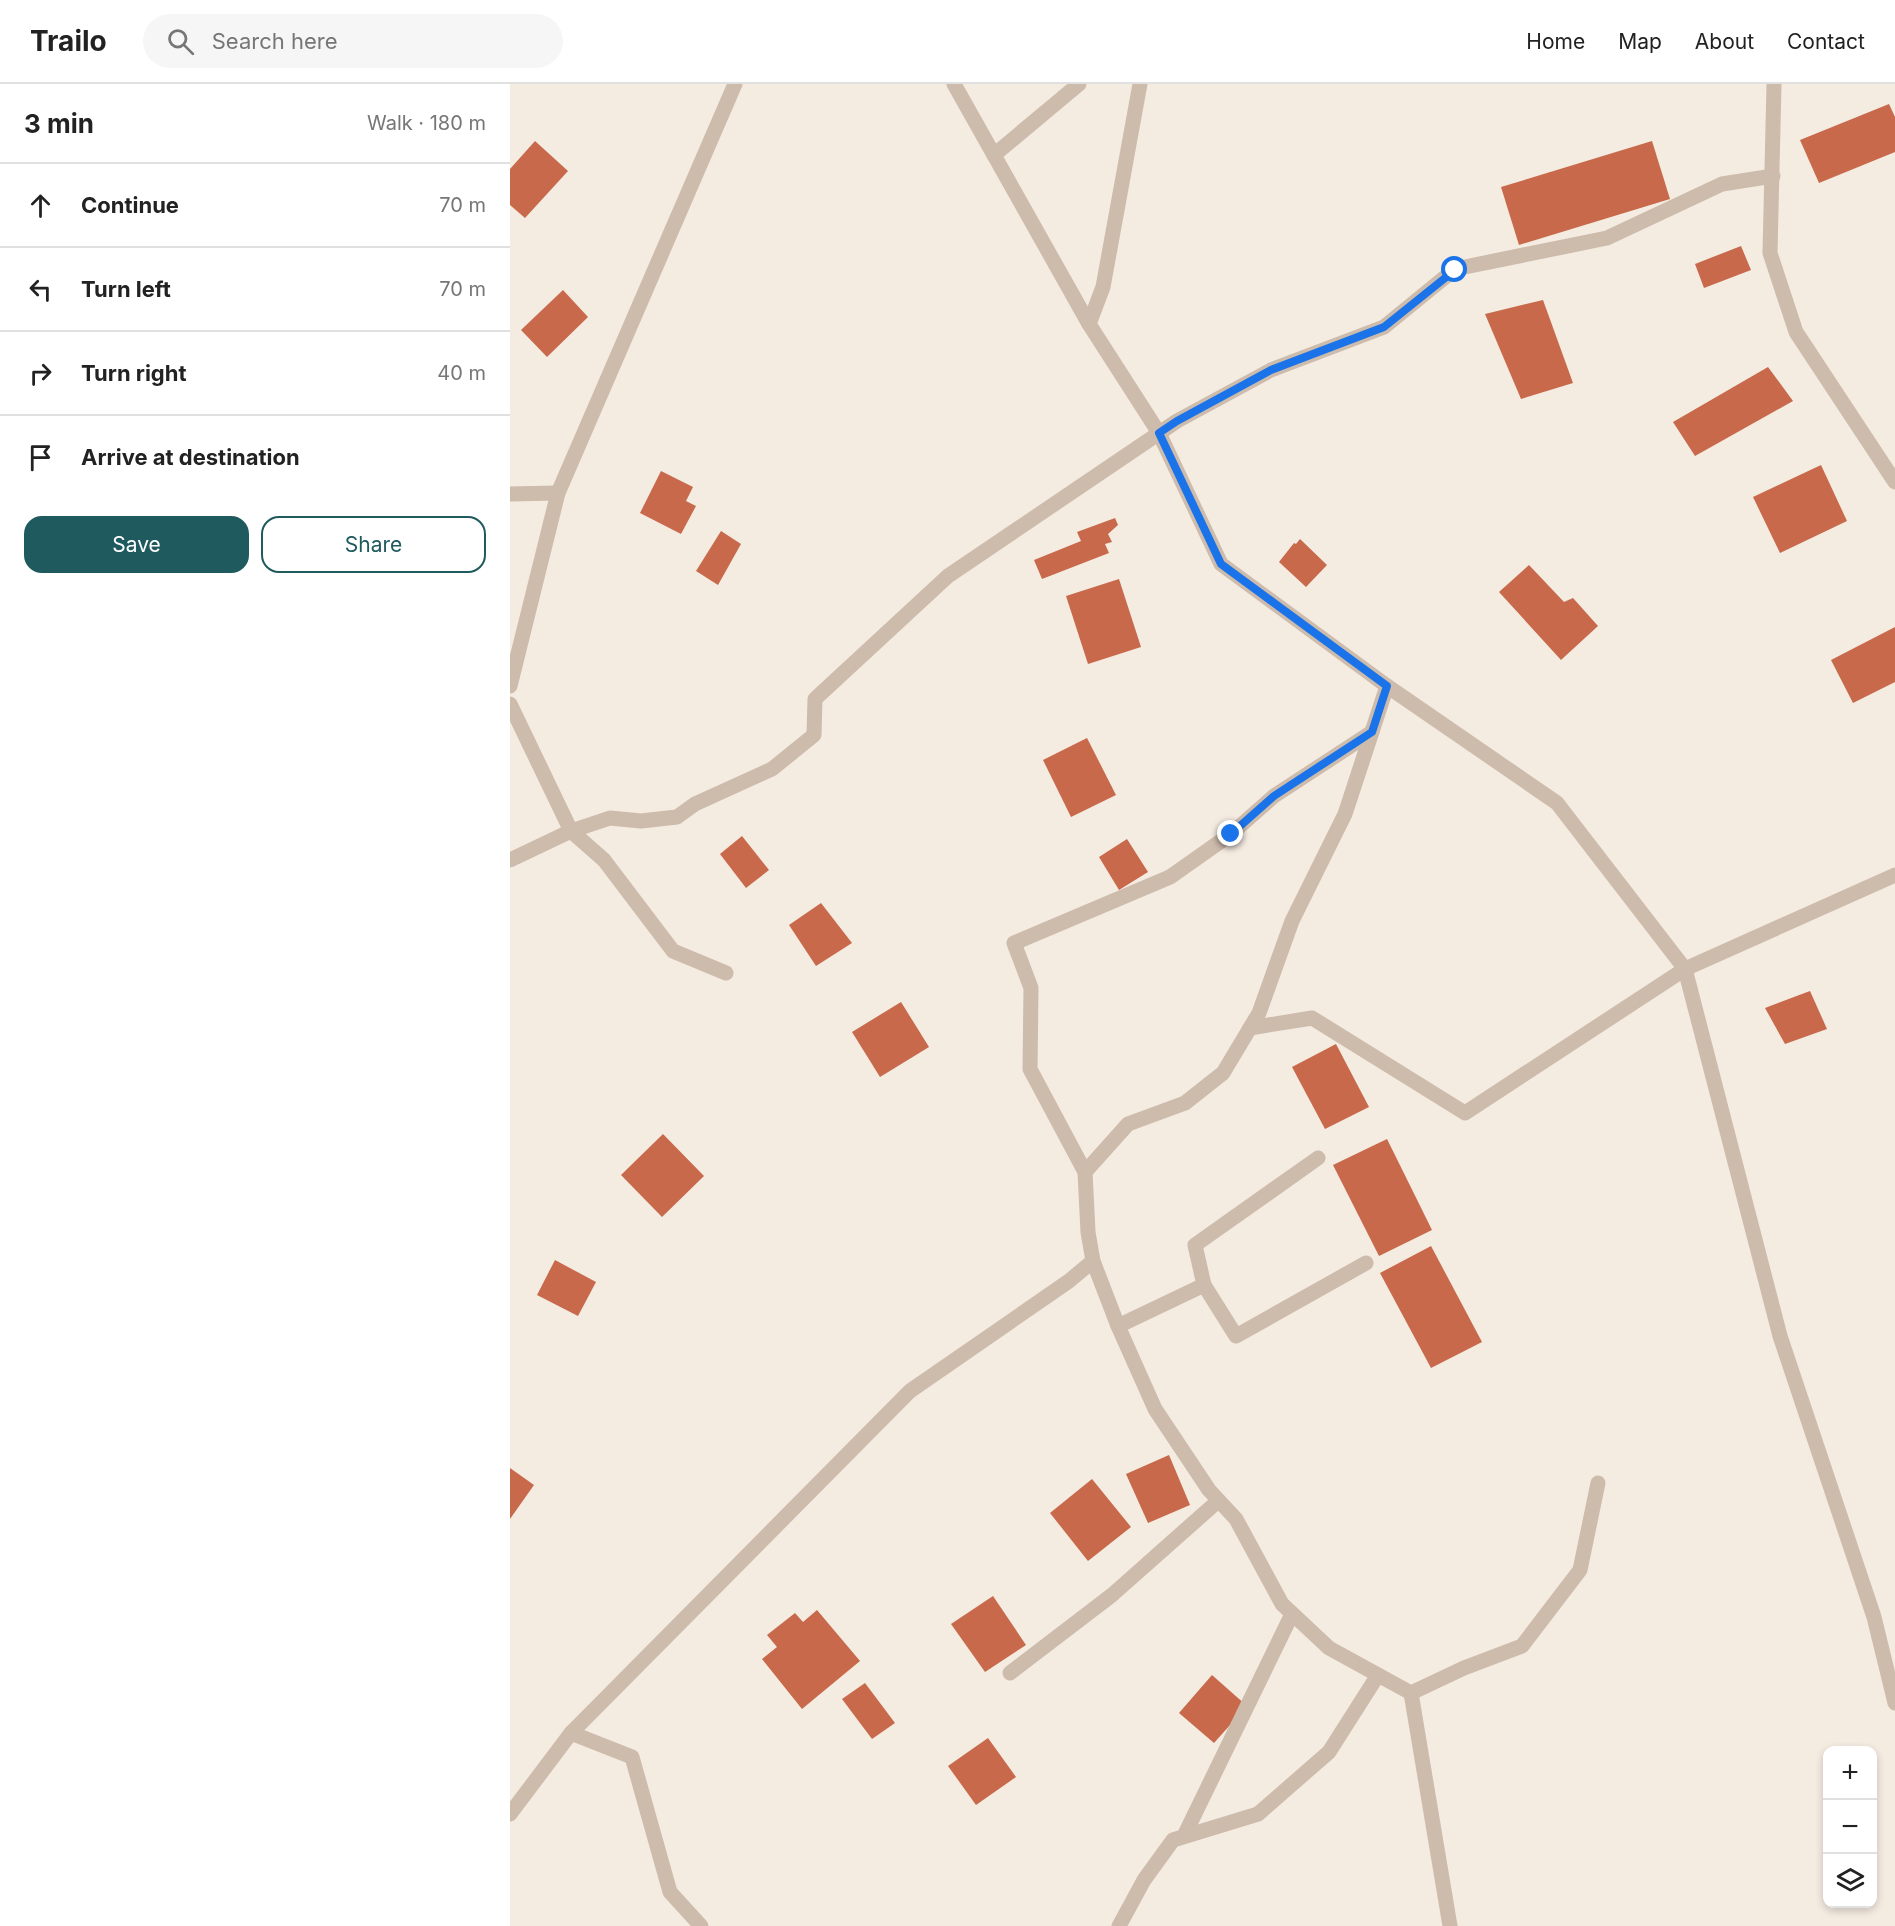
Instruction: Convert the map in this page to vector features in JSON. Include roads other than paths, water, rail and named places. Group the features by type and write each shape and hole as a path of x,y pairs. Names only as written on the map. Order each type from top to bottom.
{"street":[{"path":"510,686 558,493 735,84"},
{"path":"954,84 1089,324 1159,433 1221,564 1387,686 1557,803 1685,969 1780,1336 1874,1617 1895,1703"},
{"path":"994,155 1079,84"},
{"path":"1089,324 1103,287 1140,84"},
{"path":"1774,84 1770,253 1796,332 1895,482"},
{"path":"510,860 570,831 610,818 641,821 677,817 695,804 772,769 814,735 815,699 948,576 1177,421 1271,370 1384,327 1455,270 1607,238 1722,184 1773,176"},
{"path":"511,493 558,493"},
{"path":"1085,1172 1128,1124 1185,1103 1223,1073 1259,1013 1292,921 1345,814 1387,686"},
{"path":"510,704 570,831 604,860 673,951 726,973"},
{"path":"1372,732 1274,796 1231,834 1170,877 1014,943 1031,988 1030,1070 1085,1172 1088,1232 1094,1261 1155,1409 1209,1490 1236,1519 1281,1604 1329,1648 1411,1693"},
{"path":"1250,1028 1312,1018 1465,1113 1685,969 1895,875"},
{"path":"1318,1158 1195,1245 1204,1285 1236,1336 1366,1263"},
{"path":"510,1814 571,1732 910,1391 1069,1281 1094,1261"},
{"path":"1119,1326 1204,1285"},
{"path":"1411,1693 1464,1668 1522,1646 1580,1570 1598,1483"},
{"path":"1010,1673 1112,1595 1218,1501"},
{"path":"1184,1836 1293,1614"},
{"path":"1119,1926 1144,1880 1173,1840 1258,1814 1329,1752 1378,1676"},
{"path":"1411,1693 1450,1926"},
{"path":"571,1732 632,1757 670,1892 702,1926"}]}
